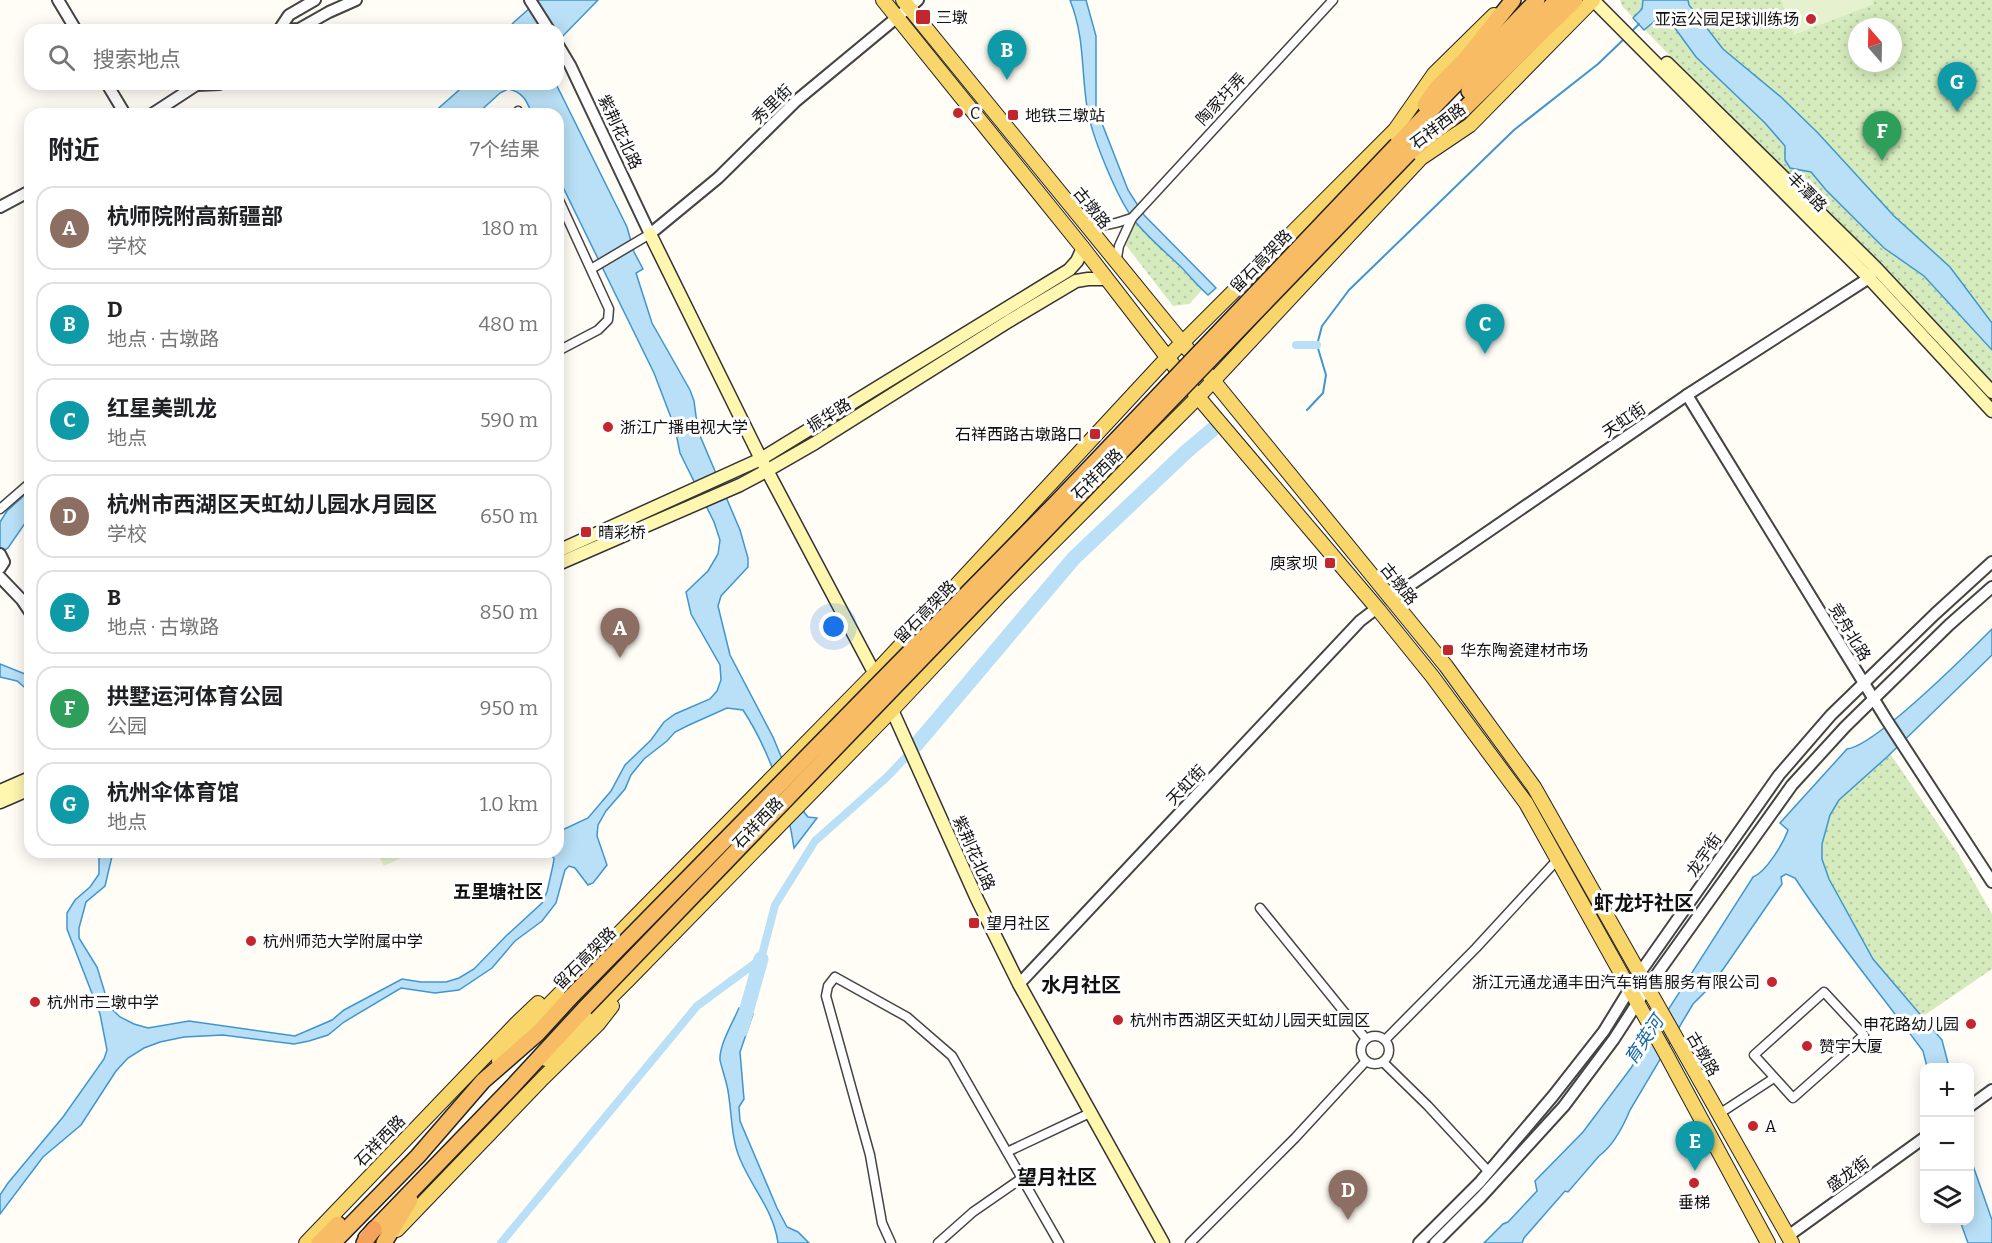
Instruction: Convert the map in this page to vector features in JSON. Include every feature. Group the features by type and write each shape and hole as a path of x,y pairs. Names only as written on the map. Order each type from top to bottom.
{"highway":[{"path":"1409,152 1436,89 1467,57 1511,0"},
{"name":"留石高架路","path":"333,1243 418,1156 483,1082 538,1033 1057,502 1409,152 1538,0"},
{"name":"留石高架路","path":"362,1243 428,1171 512,1087 585,1008 1557,0"},
{"path":"1409,152 1467,107 1575,0"},
{"path":"319,1243 418,1156"},
{"path":"385,1243 428,1171"}],"main road":[{"name":"古墩路","path":"883,0 1083,248 1198,397 1377,608 1454,704 1526,803 1768,1243"},
{"name":"石祥西路","path":"483,1082 528,1026 874,674 1167,358 1395,129 1434,74 1511,0"},
{"name":"石祥西路","path":"512,1087 569,1039 629,979 893,709 1001,594 1198,397 1409,152 1470,125 1593,0"},
{"name":"丰潭路","path":"1593,0 1632,32"},
{"name":"丰潭路","path":"1605,0 1632,32 1992,392"},
{"name":"古墩路","path":"910,3 1182,345 1446,666 1534,787 1790,1239"},
{"name":"紫荆花北路","path":"650,234 765,465 893,709 974,894 1019,984 1163,1243"},
{"name":"振华路","path":"564,549 692,498 740,485 765,465 1069,270 1077,261 1083,248"},
{"name":"丰潭路","path":"1873,273 1992,411"},
{"name":"振华路","path":"564,561 692,498 735,472 765,465 815,443 1076,281 1107,279"},
{"path":"0,791 24,781"},
{"path":"0,802 24,792"},
{"name":"石祥西路","path":"306,1243 518,1022 635,915"},
{"name":"石祥西路","path":"385,1243 598,1024 614,1004 629,979"}],"street":[{"path":"58,0 72,24"},
{"path":"284,24 289,15 315,0"},
{"path":"308,24 356,0"},
{"name":"陶家圩弄","path":"1116,263 1119,246 1132,218 1333,0"},
{"path":"531,2 545,24"},
{"name":"秀里街","path":"650,234 718,178 796,101 897,18 910,3"},
{"name":"紫荆花北路","path":"564,55 650,234"},
{"path":"110,90 121,108"},
{"path":"161,108 189,90"},
{"path":"0,207 24,194"},
{"path":"564,211 609,309 608,320 598,330 564,348"},
{"path":"1080,218 1101,226 1132,218"},
{"path":"591,269 650,234"},
{"name":"天虹街","path":"1390,599 1687,395 1873,273"},
{"name":"竞舟北路","path":"1687,395 1863,683 1992,882"},
{"path":"0,509 24,488"},
{"name":"龙宇街","path":"1419,1243 1489,1172 1604,1031 1639,974 1779,775 1831,715 1863,683 1992,562"},
{"path":"0,578 24,603"},
{"name":"龙宇街","path":"1435,1243 1481,1197 1564,1106 1614,1039 1647,988 1792,785 1845,727 1992,587"},
{"name":"天虹街","path":"1019,984 1360,621 1377,608"},
{"path":"1385,1040 1476,948 1558,860"},
{"path":"1260,909 1366,1039"},
{"path":"891,1243 882,1224 870,1155 826,996 828,986 835,977 907,1017 952,1056 1059,1243"},
{"path":"1824,992 1864,1035 1793,1098 1774,1077 1754,1055 1824,992"},
{"path":"1378,1036 1385,1040 1389,1049 1383,1062 1374,1064 1366,1061 1361,1050 1366,1039 1378,1036"},
{"path":"1190,1243 1295,1138 1366,1061"},
{"path":"1383,1062 1489,1172"},
{"path":"1719,1114 1774,1077"},
{"path":"1974,1103 1992,1090"},
{"path":"1007,1152 1090,1113"},
{"name":"盛龙街","path":"1790,1239 1920,1141"},
{"path":"938,1243 973,1212 1022,1178"}],"green space":[{"path":"1620,0 1992,0 1992,390 1622,6"},
{"name":"亚运公园足球训练场","path":"1781,0 1872,0 1874,4 1794,35"},
{"path":"1135,221 1202,290 1189,304 1173,306 1125,244 1126,232"},
{"path":"1883,743 1957,852 1992,914 1992,969 1913,1023 1793,843"},
{"path":"380,858 401,858 384,866"}],"water":[{"path":"539,0 598,0 564,35 564,24 513,23"},
{"path":"1070,0 1086,0 1096,36 1096,108 1128,190 1144,215 1216,288 1208,295 1139,227 1127,210 1113,182 1089,119 1078,27"},
{"path":"1643,0 1688,0 1689,5 1723,49 1781,97 1818,133 1894,216 1950,267 1992,323 1992,350 1924,276 1884,248 1811,172 1790,168 1785,160 1785,146 1765,123 1696,57 1672,24 1665,20 1656,20 1644,30 1633,18 1642,9"},
{"path":"459,90 506,90 484,108 439,108"},
{"path":"511,90 559,90 627,227 634,252 643,269 636,273 652,323 690,390 694,401 698,431 740,530 748,558 748,567 721,596 718,606 730,655 773,737 804,812 808,817 817,818 794,848 787,813 776,777 761,741 743,710 727,708 689,725 675,732 644,759 631,775 625,789 606,811 598,825 597,836 607,865 593,883 588,885 575,868 569,866 565,870 556,903 542,921 515,941 492,968 459,990 435,993 401,988 344,1022 328,1035 309,1041 294,1044 223,1035 184,1037 144,1048 128,1058 116,1071 81,1125 43,1157 0,1214 0,1195 63,1117 104,1059 107,1050 100,1014 67,929 67,913 75,900 90,887 99,874 99,858 112,858 105,886 86,902 79,928 79,938 97,967 109,1006 120,1017 148,1028 189,1021 295,1036 332,1020 344,1010 402,979 446,982 459,978 474,969 542,903 547,892 553,858 564,858 564,829 588,818 611,791 625,765 651,740 664,722 675,714 710,699 717,691 721,680 720,665 691,614 686,592 708,571 718,554 720,540 714,522 680,453 675,428 654,373 564,189 564,108 529,108 524,98"},
{"path":"24,495 24,525 8,548 0,553 0,522 7,511"},
{"path":"1992,629 1992,655 1887,757 1839,800 1830,815 1822,844 1822,859 1829,879 1873,959 1942,1040 1948,1063 1926,1063 1923,1051 1841,944 1795,878 1786,874 1781,877 1782,884 1724,968 1693,1004 1609,1147 1568,1192 1565,1191 1522,1243 1484,1243 1508,1222 1537,1191 1535,1181 1583,1132 1631,1068 1753,877 1763,870 1778,850 1788,830 1780,823 1847,749 1860,744 1878,732 1943,677"},
{"path":"0,664 24,674 24,687 17,681 0,677"},
{"path":"739,1008 753,1014 740,1052 744,1099 739,1107 740,1121 787,1227 798,1232 809,1243 778,1243 772,1220 737,1151 720,1054"},
{"path":"1974,1168 1992,1220 1992,1243 1968,1243 1961,1225 1974,1225"}],"waterway":[{"path":"1630,33 1639,24"},
{"path":"1307,410 1323,393 1326,375 1317,345 1322,326 1349,290 1514,130 1598,64 1624,39"},
{"path":"1296,345 1317,345"},
{"path":"916,745 1074,558 1212,430"},
{"path":"501,1243 697,1006 761,959 775,905 815,841 887,777 906,757"},
{"path":"741,1030 761,959"}],"place":[{"name":"三墩","path":"923,17"},
{"name":"亚运公园足球训练场","path":"1811,19"},
{"name":"D","path":"1007,80"},
{"name":"杭州伞体育馆","path":"1957,112"},
{"name":"C","path":"958,113"},
{"name":"地铁三墩站","path":"1013,115"},
{"name":"拱墅运河体育公园","path":"1882,161"},
{"name":"红星美凯龙","path":"1485,354"},
{"name":"浙江广播电视大学","path":"608,427"},
{"name":"石祥西路古墩路口","path":"1095,434"},
{"name":"晴彩桥","path":"586,532"},
{"name":"庾家坝","path":"1330,563"},
{"name":"华东陶瓷建材市场","path":"1448,650"},
{"name":"杭师院附高新疆部","path":"620,658"},
{"name":"望月社区","path":"974,923"},
{"name":"杭州师范大学附属中学","path":"251,941"},
{"name":"浙江元通龙通丰田汽车销售服务有限公司","path":"1772,982"},
{"name":"杭州市三墩中学","path":"35,1002"},
{"name":"杭州市西湖区天虹幼儿园天虹园区","path":"1118,1020"},
{"name":"申花路幼儿园","path":"1971,1024"},
{"name":"赞宇大厦","path":"1807,1046"},
{"name":"A","path":"1753,1126"},
{"name":"B","path":"1695,1171"},
{"name":"垂梯","path":"1694,1183"},
{"name":"杭州市西湖区天虹幼儿园水月园区","path":"1348,1220"}],"district":[{"name":"五里塘社区","path":"498,892"},
{"name":"虾龙圩社区","path":"1644,903"},
{"name":"水月社区","path":"1081,985"},
{"name":"望月社区","path":"1057,1177"}],"water label":[{"name":"育英河","path":"1644,1040"}]}
